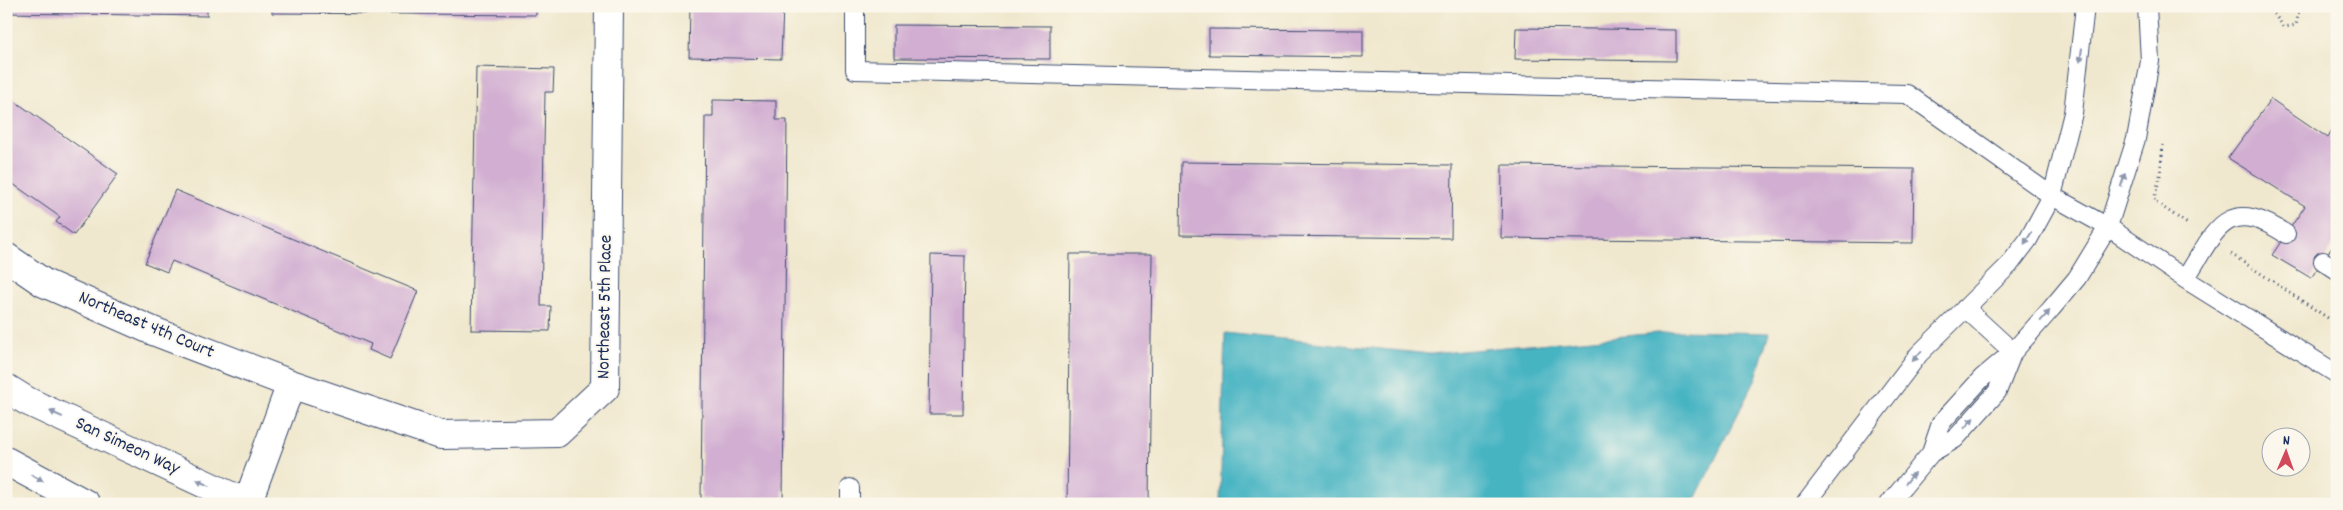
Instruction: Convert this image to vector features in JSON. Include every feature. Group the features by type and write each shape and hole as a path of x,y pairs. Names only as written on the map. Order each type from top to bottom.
{"street":[{"name":"Northeast 5th Place","path":"291,384 441,435 557,433 605,388 609,6"},
{"name":"Northeast 4th Court","path":"6,257 53,287 152,331 291,384"},
{"path":"247,504 291,384"},
{"name":"San Simeon Way","path":"6,388 26,401 247,504"},
{"path":"6,461 86,504"}],"lane":[{"path":"855,6 854,70 1907,94 2052,196 2108,226 2185,279 2337,374"},
{"path":"1805,504 1918,354 2009,265 2028,240 2052,196 2073,112 2085,6"},
{"path":"1889,504 1931,453 1941,422 1982,378 2013,352 2077,278 2108,226 2136,139 2150,62 2147,6"},
{"path":"2185,279 2220,226 2234,217 2258,218 2286,234"},
{"path":"1965,308 2013,352"}],"path":[{"path":"2268,6 2284,27 2296,25 2300,6"},
{"path":"2154,201 2337,324"}],"water":[{"path":"1679,331 1769,333 1756,378 1694,501 1688,504 1220,504 1225,333 1430,354"}],"building":[{"path":"6,6 207,6 207,16 6,13"},
{"path":"272,6 536,6 536,15 272,13"},
{"path":"690,6 783,6 781,59 689,57"},
{"path":"894,25 1050,26 1050,59 894,58"},
{"path":"1516,28 1676,30 1676,61 1515,59"},
{"path":"1209,29 1363,30 1363,57 1209,55"},
{"path":"476,67 554,69 553,92 545,92 541,306 551,306 550,331 471,330"},
{"path":"6,95 118,174 74,235 56,222 60,217 6,179"},
{"path":"2271,99 2328,138 2337,122 2337,240 2311,278 2272,255 2305,206 2228,158"},
{"path":"713,100 776,101 776,120 787,120 783,500 774,499 774,504 711,504 711,499 701,499 705,117 713,117"},
{"path":"1181,162 1452,165 1451,238 1180,235"},
{"path":"1502,165 1914,169 1913,243 1501,238"},
{"path":"175,190 418,291 390,359 369,350 371,344 172,261 167,272 145,263"},
{"path":"1070,254 1152,254 1149,504 1067,504"},
{"path":"931,255 965,256 963,414 929,414"}]}
